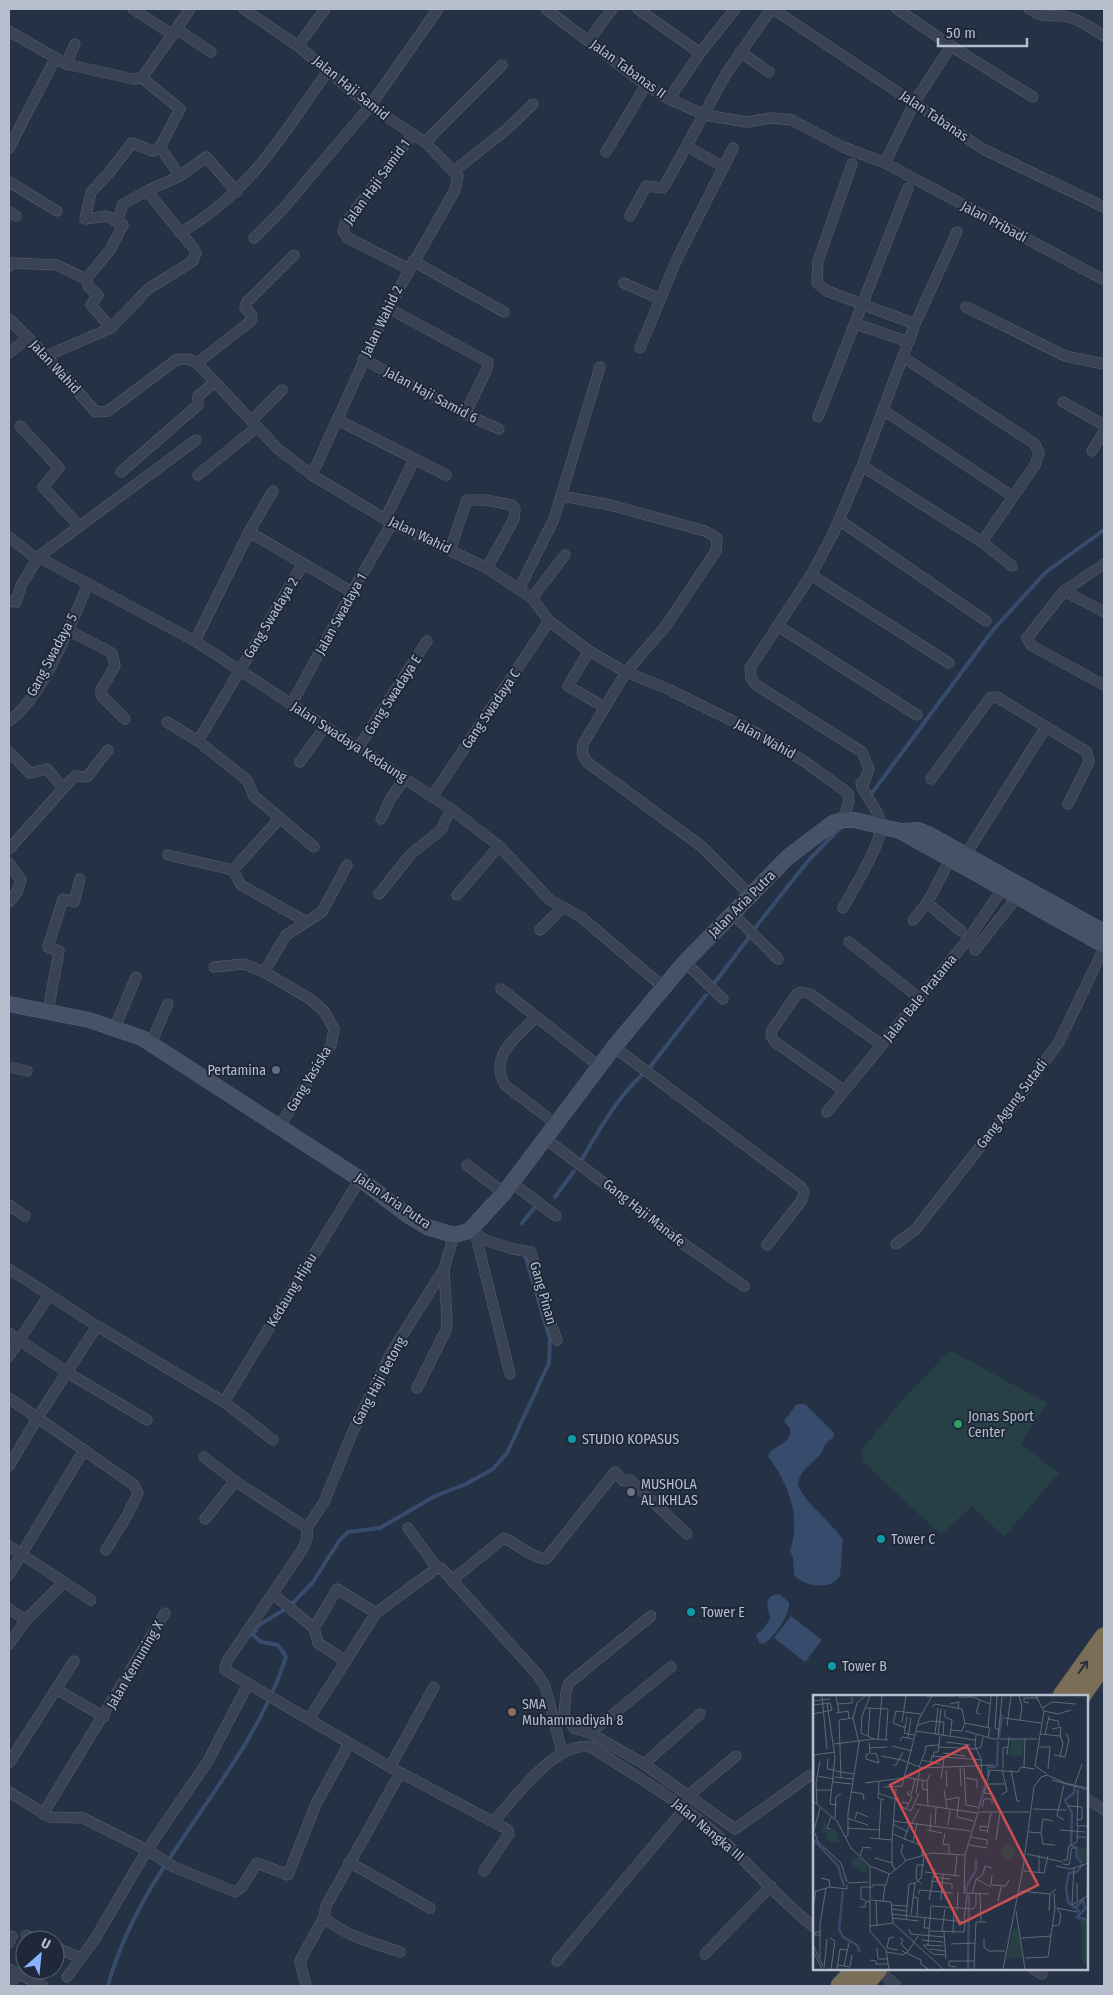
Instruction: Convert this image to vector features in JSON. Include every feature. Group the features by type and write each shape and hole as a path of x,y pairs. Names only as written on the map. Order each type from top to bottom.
{"highway":[{"path":"1063,1695 1104,1637"},
{"path":"1082,1695 1104,1663"},
{"path":"840,1986 855,1970"},
{"path":"863,1986 877,1970"}],"main road":[{"path":"848,820 881,825 900,832 918,830 930,835 958,861 1104,932"},
{"name":"Jalan Aria Putra","path":"472,1234 662,986 732,912 788,857 820,831 848,820"},
{"path":"1005,885 1017,898 1104,946"},
{"name":"Jalan Aria Putra","path":"9,1004 119,1028 144,1039 360,1179 407,1214 427,1226 454,1235"},
{"path":"454,1235 472,1234"}],"street":[{"path":"133,9 211,52"},
{"path":"142,78 190,9"},
{"name":"Jalan Haji Samid","path":"244,9 298,46 370,106 425,142 454,171"},
{"path":"298,46 325,9"},
{"path":"254,238 282,210 370,106 438,9"},
{"name":"Jalan Tabanas II","path":"546,9 646,85 669,99 705,115 747,122 771,118 792,120 843,148 885,163"},
{"path":"589,40 612,9"},
{"path":"638,9 700,53"},
{"path":"669,99 700,53 735,9"},
{"path":"630,216 646,186 662,188 740,52 772,9"},
{"name":"Jalan Tabanas","path":"772,9 983,150 1104,207"},
{"path":"897,9 951,46 1033,97"},
{"path":"1028,9 1047,17 1066,17 1077,20 1104,36"},
{"path":"9,31 66,64 110,76 133,79 142,78 180,109 160,147 153,151 132,142 107,176 90,192 85,219 107,216 123,224 110,250 86,279"},
{"path":"66,64 75,44"},
{"path":"885,163 914,103 951,46"},
{"path":"740,52 769,72"},
{"path":"9,146 56,59"},
{"path":"425,142 502,65"},
{"path":"180,233 208,217 237,192 274,149 328,71"},
{"path":"606,152 646,85"},
{"path":"454,171 507,128 532,104"},
{"name":"Jalan Haji Samid 1","path":"411,265 348,238 343,231 346,222 413,134"},
{"path":"687,146 723,166"},
{"path":"160,147 180,176"},
{"path":"640,348 677,259 733,148"},
{"path":"117,221 123,204 180,176 206,157 237,192"},
{"name":"Jalan Pribadi","path":"885,163 1104,280"},
{"path":"852,164 818,261 815,279 819,286 827,291 915,324"},
{"name":"Jalan Wahid 2","path":"312,475 338,420 363,359 388,308 455,190 458,176 454,171"},
{"path":"9,182 57,211"},
{"path":"818,418 908,188"},
{"path":"46,356 111,328 148,289 193,261 195,252 147,191"},
{"path":"843,908 876,845 881,825 873,805 862,788 861,777 864,757 862,752 755,684 751,678 750,668 811,575 833,534 862,466 915,324 957,232"},
{"path":"197,363 251,321 252,316 245,307 247,302 294,256"},
{"path":"10,265 57,264 86,279 89,287 98,295 91,305 111,328"},
{"path":"411,265 504,312"},
{"path":"624,283 660,299"},
{"path":"966,307 1065,356 1104,364"},
{"path":"388,308 482,358 489,364 465,414"},
{"name":"Jalan Wahid","path":"9,319 46,356 96,412 108,411 176,360 188,359 197,363 278,449 312,475 389,521 487,568 532,598 549,621 589,651 626,672 670,690 753,730 804,761 848,793 848,820"},
{"path":"856,324 909,342"},
{"path":"9,353 28,338"},
{"path":"903,358 1035,444 1038,453 1035,464 982,542"},
{"name":"Jalan Haji Samid 6","path":"363,359 465,414 499,429"},
{"path":"519,589 539,552 562,496 600,367"},
{"path":"121,472 198,405 198,396 215,382"},
{"path":"198,475 254,424 282,390"},
{"path":"1063,402 1104,425"},
{"path":"883,410 1012,496"},
{"path":"338,420 446,475"},
{"path":"20,426 59,468 43,487 79,526"},
{"path":"1092,451 1104,431"},
{"path":"9,601 16,602 21,586 37,558 196,440"},
{"name":"Jalan Swadaya 1","path":"291,705 389,521 414,460"},
{"path":"862,466 982,542 1012,566"},
{"path":"195,641 249,532 273,491"},
{"path":"562,496 610,505 704,531 717,538 716,551 665,627 626,672 604,707 583,744 584,758 701,846 750,895"},
{"path":"450,550 468,500 486,500 512,505 515,509 514,519 487,568"},
{"path":"838,520 986,621"},
{"path":"249,532 352,592"},
{"name":"Jalan Swadaya Kedaung","path":"11,543 195,641 432,796 498,846 550,900 581,917 662,986"},
{"path":"532,598 565,555"},
{"name":"Gang Swadaya 2","path":"198,741 303,564"},
{"path":"1104,564 1064,591 1030,632 1028,641 1032,646 1104,685"},
{"path":"811,575 949,663"},
{"name":"Gang Swadaya 5","path":"10,718 27,702 43,680 88,584"},
{"path":"1064,591 1104,612"},
{"name":"Gang Swadaya C","path":"432,796 549,621"},
{"path":"778,626 917,715"},
{"path":"68,630 112,653 115,658 115,666 101,690 101,695 125,718"},
{"name":"Gang Swadaya E","path":"358,748 427,642"},
{"path":"589,651 568,686 604,707"},
{"path":"932,779 993,697 1046,727 1089,755 1089,762 1068,804"},
{"path":"167,722 198,741 247,780 254,796 314,847"},
{"path":"300,762 324,727"},
{"path":"914,920 958,861 1046,727"},
{"path":"9,849 63,788 76,776 87,777 108,750"},
{"path":"9,752 30,772 43,768 50,771 63,788"},
{"path":"381,819 391,798 405,778"},
{"path":"379,894 411,854 442,830 451,809"},
{"path":"233,870 279,819"},
{"path":"457,895 498,846"},
{"path":"168,855 233,870 241,885 305,921"},
{"path":"9,863 21,880 17,892 9,902"},
{"path":"214,967 244,964 264,972 286,935 305,921 322,912 347,866"},
{"path":"48,1011 59,950 48,947 63,899 74,902 80,879"},
{"name":"Jalan Bale Pratama","path":"827,1112 843,1090 969,938 1005,885"},
{"path":"975,950 1017,898"},
{"path":"927,903 961,931"},
{"path":"540,930 563,907"},
{"path":"732,912 778,959"},
{"path":"849,942 919,998"},
{"name":"Gang Agung Sutadi","path":"896,1244 915,1230 1020,1096 1059,1042 1104,946"},
{"path":"685,962 723,999"},
{"name":"Gang Yasiska","path":"264,972 310,1000 324,1011 334,1029 331,1045 279,1127"},
{"path":"119,1028 136,977"},
{"path":"501,989 600,1066"},
{"path":"843,1090 775,1042 771,1036 772,1030 797,994 801,992 810,994 882,1045"},
{"path":"144,1039 168,1004"},
{"path":"536,1017 503,1052 498,1064 500,1078 505,1085 556,1124"},
{"path":"614,1047 801,1187 804,1192 802,1200 767,1245"},
{"path":"9,1067 28,1071"},
{"name":"Gang Haji Manafe","path":"546,1139 688,1247 744,1286"},
{"path":"468,1165 556,1216"},
{"name":"Kedaung Hijau","path":"224,1402 360,1179"},
{"path":"9,1205 25,1216"},
{"path":"472,1234 510,1374"},
{"name":"Gang Pinan","path":"472,1234 513,1249 531,1252 546,1311 557,1340"},
{"name":"Gang Haji Betong","path":"454,1235 444,1269 391,1353 353,1431 324,1502 307,1528 307,1539 302,1550 225,1664 227,1672 280,1700 349,1744 400,1773 494,1821"},
{"path":"417,1388 446,1330 444,1269"},
{"path":"9,1270 97,1326 224,1402 273,1440"},
{"path":"9,1356 49,1294"},
{"path":"9,1466 38,1417 97,1326"},
{"path":"9,1333 68,1372 147,1420"},
{"path":"9,1398 134,1485 138,1493 128,1514 106,1550"},
{"path":"9,1575 84,1450"},
{"path":"204,1457 235,1481 307,1528"},
{"path":"452,1580 504,1538 522,1547 534,1558 546,1559 616,1472 624,1481 630,1480 687,1534"},
{"path":"205,1519 235,1481"},
{"path":"408,1528 437,1568"},
{"path":"9,1546 90,1600"},
{"path":"309,1719 376,1613 437,1568 444,1569 538,1675 545,1686 562,1752 550,1760 494,1821 508,1830 509,1834 484,1871"},
{"path":"9,1644 26,1620 64,1582"},
{"path":"314,1628 337,1589 376,1613"},
{"path":"272,1594 314,1628 318,1643 346,1661"},
{"path":"9,1609 26,1620"},
{"name":"Jalan Kemuning X","path":"43,1814 104,1717 165,1613"},
{"path":"651,1616 570,1683 566,1692 564,1715 574,1728 590,1733 644,1764 690,1795 735,1829 809,1776"},
{"path":"9,1763 74,1661"},
{"path":"590,1733 671,1667"},
{"path":"66,1977 81,1958 120,1898 147,1850 208,1761 248,1684"},
{"path":"390,1767 434,1687"},
{"name":"Jalan Kemuning X","path":"56,1689 104,1717"},
{"path":"644,1764 700,1714"},
{"path":"12,1796 50,1818 83,1818 147,1850 174,1867 235,1892 242,1887 257,1863 288,1875 316,1804 349,1744"},
{"name":"Jalan Nangka III","path":"562,1752 582,1745 591,1746 685,1808 771,1886 796,1913 813,1926"},
{"path":"690,1795 736,1756"},
{"path":"306,1986 300,1961 324,1917 326,1906 349,1862 400,1773"},
{"path":"1088,1800 1104,1810"},
{"path":"557,1961 685,1808"},
{"path":"349,1862 430,1908"},
{"path":"706,1954 771,1886"},
{"path":"324,1917 332,1924 400,1952"},
{"path":"65,1951 81,1958"},
{"path":"879,1970 896,1986"},
{"path":"10,1986 12,1971 43,1986"}],"green space":[{"name":"Jonas Sport Center","path":"950,1350 1047,1403 1021,1444 1059,1473 1004,1537 972,1506 941,1535 863,1462 861,1451 898,1405"}],"water":[{"path":"797,1404 805,1404 834,1433 833,1438 827,1442 820,1454 803,1471 798,1483 804,1496 843,1540 840,1576 830,1584 817,1586 810,1585 794,1575 793,1558 790,1551 793,1538 794,1513 782,1478 768,1456 770,1452 788,1439 790,1429 784,1421"},
{"path":"779,1594 789,1602 787,1613 781,1626 772,1636 764,1644 759,1643 756,1635 770,1619 768,1600 773,1595"},
{"path":"791,1616 822,1640 805,1662 774,1638"}],"waterway":[{"path":"872,793 993,630 1046,572 1104,530"},
{"path":"755,928 808,861 841,827"},
{"path":"713,985 750,936"},
{"path":"650,1067 706,995"},
{"path":"581,1161 601,1126 624,1094 642,1075"},
{"path":"555,1197 574,1171"},
{"path":"522,1223 535,1207"},
{"path":"108,1986 124,1941 144,1899 222,1781 247,1741 269,1700 286,1657 278,1645 261,1642 253,1635 259,1625 290,1606 313,1582 339,1541 348,1532 380,1528 435,1496 466,1484 493,1469 507,1453 549,1363 550,1339 525,1255"}],"place":[{"name":"Pertamina","path":"276,1070"},
{"name":"Jonas Sport Center","path":"958,1424"},
{"name":"STUDIO KOPASUS","path":"572,1439"},
{"name":"MUSHOLA AL IKHLAS","path":"631,1492"},
{"name":"Tower C","path":"881,1539"},
{"name":"Tower E","path":"691,1612"},
{"name":"Tower B","path":"832,1666"},
{"name":"SMA Muhammadiyah 8","path":"512,1712"}]}
